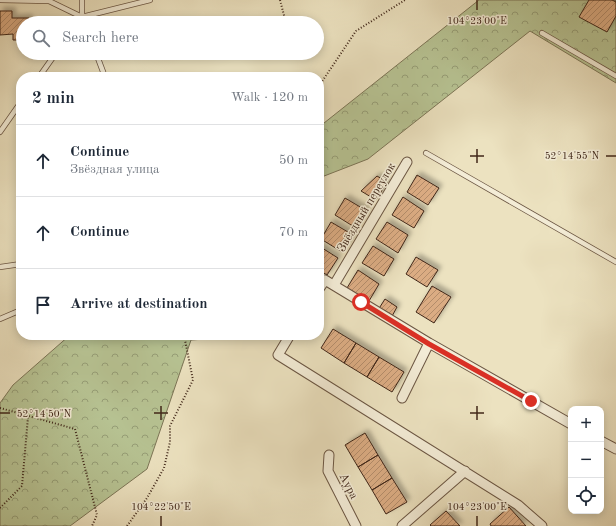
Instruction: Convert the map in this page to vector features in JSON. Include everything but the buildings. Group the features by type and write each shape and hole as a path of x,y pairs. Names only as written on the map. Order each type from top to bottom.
{"street":[{"name":"Звёздный переулок","path":"334,286 407,162"},
{"path":"324,284 334,286 429,344 568,422"},
{"path":"287,340 278,355 518,505 542,526"},
{"path":"402,398 429,344"},
{"path":"603,442 616,449"},
{"name":"Аура","path":"329,455 328,471 356,526"},
{"path":"402,526 465,471"}],"lane":[{"path":"0,0 49,1 80,16"},
{"path":"82,0 82,16"},
{"path":"86,16 150,0"},
{"path":"542,33 616,76"},
{"path":"43,72 51,60"},
{"path":"99,60 103,72"},
{"path":"0,132 16,109"},
{"path":"426,153 616,262"},
{"path":"0,267 16,265"},
{"path":"0,319 16,312"}],"path":[{"path":"280,0 284,16"},
{"path":"324,79 356,31 405,0"},
{"path":"127,526 147,498 164,468 170,442 170,426 193,380 185,340"},
{"path":"0,408 75,429 97,515 92,526"},
{"path":"0,508 22,486 28,417"}],"green space":[{"path":"479,0 616,0 616,83 530,31 368,159 324,176 324,123"},
{"path":"64,340 191,340 147,469 70,526 0,526 0,403 13,385"}],"route":[{"path":"361,302 429,344 531,401"}]}
